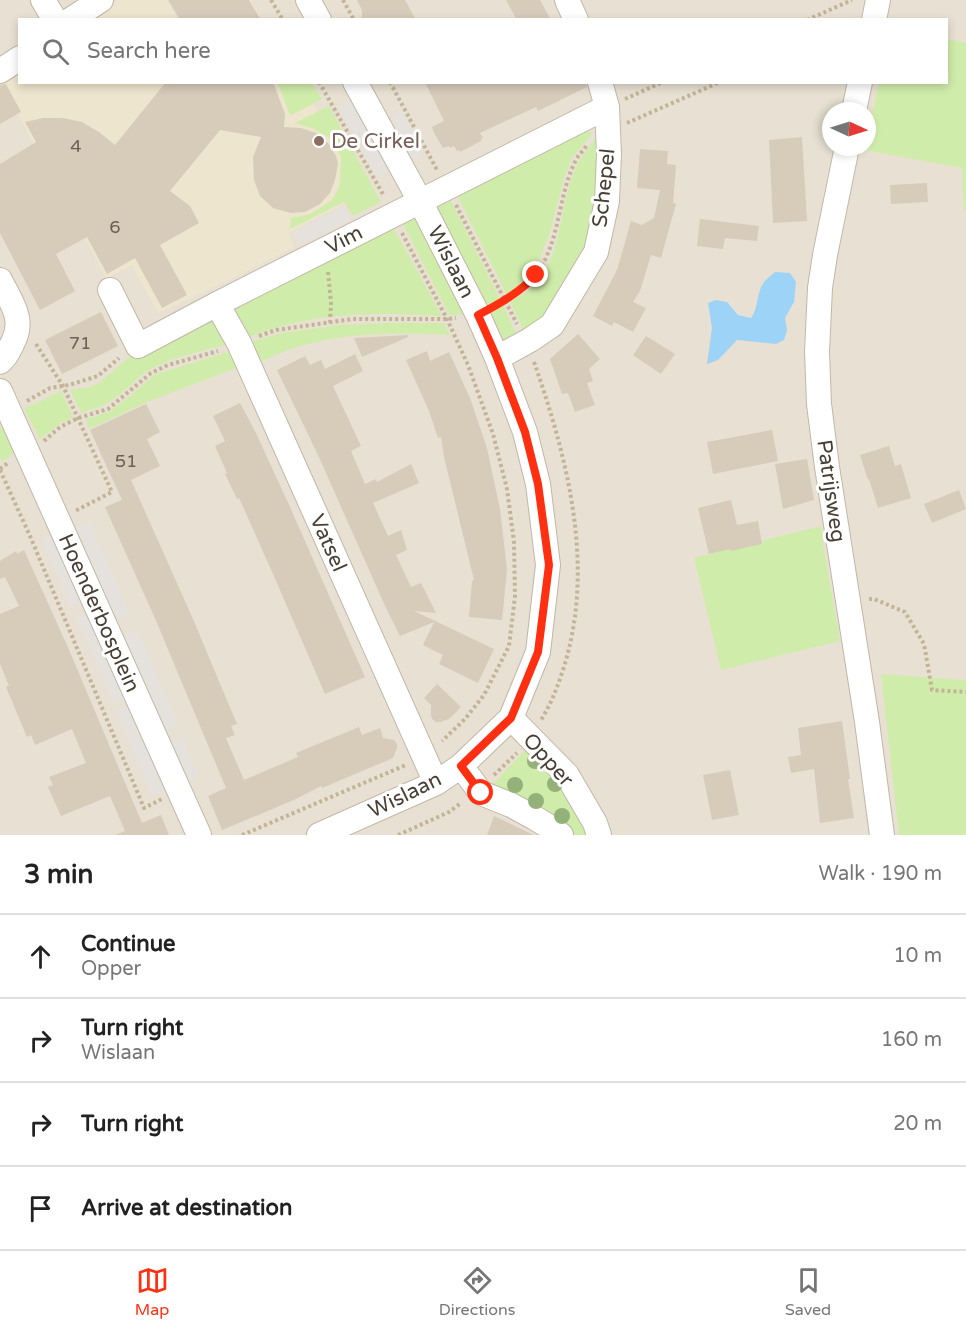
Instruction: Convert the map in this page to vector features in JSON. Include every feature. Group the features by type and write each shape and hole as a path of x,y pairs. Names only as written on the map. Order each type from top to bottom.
{"street":[{"path":"43,0 54,18"},
{"path":"308,0 319,18"},
{"path":"567,0 575,18"},
{"path":"874,18 878,0"},
{"path":"0,70 18,59"},
{"name":"Wislaan","path":"319,835 436,783 461,766 511,718 538,652 549,565 538,484 525,432 497,358 478,315 420,201 356,84"},
{"name":"Schepel","path":"497,358 552,325 596,252 607,201 609,131 614,116 601,84"},
{"path":"856,102 860,84"},
{"name":"Vim","path":"138,346 420,201 614,116"},
{"name":"Patrijsweg","path":"845,156 820,288 817,352 820,414 882,835"},
{"path":"110,290 138,346"},
{"path":"0,362 7,356 19,332 6,296"},
{"name":"Vatsel","path":"217,304 239,343 436,783"},
{"name":"Hoenderbosplein","path":"3,406 199,835"},
{"name":"Opper","path":"511,718 567,775 595,823 599,835"},
{"path":"461,766 481,793 527,813 561,835"}],"path":[{"path":"271,0 282,18"},
{"path":"343,0 353,18"},
{"path":"812,18 852,0"},
{"path":"242,835 424,757 465,719 484,695 509,646 515,596 514,542 507,489 493,434 468,365 382,193 320,84"},
{"path":"391,84 505,300 525,343"},
{"path":"614,116 660,84"},
{"path":"614,116 714,84"},
{"path":"78,418 108,409 151,373 168,365 276,330 353,319 447,319 478,315 525,287 536,275 552,243 567,183 577,159 589,143"},
{"path":"322,251 328,273 330,322"},
{"path":"6,296 63,386 112,492 30,536"},
{"path":"3,406 51,388 98,376 138,346"},
{"path":"0,470 144,808 166,797"},
{"path":"848,602 874,599 905,612 924,644 932,690 966,692"}],"shaded area":[{"path":"0,0 966,0 966,835 0,835"},
{"path":"118,0 251,0 261,18 91,18"},
{"path":"18,65 18,84 301,84 366,192 288,233 294,247 158,313 132,265 106,278 0,81"},
{"path":"351,100 391,170 377,178 339,107"},
{"path":"403,112 424,155 412,161 391,117"},
{"path":"344,206 351,220 300,245 294,232"},
{"path":"89,521 130,615 117,621 76,527"},
{"path":"55,534 85,602 71,607 42,540"},
{"path":"90,612 127,698 114,704 77,618"},
{"path":"137,630 178,724 165,730 123,636"},
{"path":"130,705 167,791 153,797 116,711"},
{"path":"183,739 199,776 185,782 169,744"}],"green space":[{"path":"948,39 966,43 966,211 964,211 962,168 876,152 875,102 879,84 948,84"},
{"path":"278,84 313,84 322,99 290,116"},
{"path":"329,106 381,202 353,216 344,202 290,229 291,218 311,214 332,200 340,185 341,156 330,138 314,129 295,123"},
{"path":"582,131 593,133 572,158 540,258 523,284 507,295 456,193"},
{"path":"597,136 597,209 580,263 556,305 525,334 510,301 530,289 541,276 549,261 560,229 572,178 580,160"},
{"path":"449,197 500,299 486,306 436,205"},
{"path":"415,216 466,314 449,315 402,222"},
{"path":"392,225 442,316 366,314 342,316 294,323 245,338 235,312 238,303"},
{"path":"503,305 517,336 504,342 490,312"},
{"path":"210,320 216,322 231,343 160,364 141,376 111,401 81,413 70,390 90,387 100,382 128,358 201,322"},
{"path":"444,323 450,335 395,334 340,338 298,347 256,363 247,343 281,333 340,325"},
{"path":"234,350 241,366 147,402 89,429 86,419 109,412 154,375"},
{"path":"61,391 73,417 40,439 24,409"},
{"path":"0,427 9,434 16,451 2,462 0,458"},
{"path":"821,526 840,641 721,670 694,558"},
{"path":"881,674 966,680 966,835 899,835"},
{"path":"530,745 547,762 592,835 571,835 489,788"}],"water":[{"path":"775,272 790,273 796,282 794,302 785,318 787,330 784,340 776,344 737,340 718,360 707,364 712,328 708,303 716,300 727,302 738,315 751,318 761,286"}],"building":[{"path":"168,0 249,0 260,18 179,18"},
{"path":"357,0 405,0 415,18 362,18 362,10"},
{"path":"506,0 540,0 550,18 516,18"},
{"path":"6,84 21,112 0,124 0,85"},
{"path":"164,84 274,84 285,114 284,127 301,128 316,133 328,143 338,163 330,193 320,204 305,212 291,213 273,208 260,196 254,180 253,157 261,137 220,130 170,191 190,206 199,223 160,245 187,295 162,308 135,258 107,274 87,237 56,254 75,291 40,310 0,233 0,164 36,142 25,122 43,118 63,118 82,122 115,145"},
{"path":"426,84 586,84 587,87 538,111 536,107 480,133 483,138 481,141 460,152 454,146 443,148 434,133 432,127 444,121"},
{"path":"802,137 807,221 773,223 769,140"},
{"path":"640,149 668,151 667,164 676,165 673,203 676,204 661,258 651,255 640,291 633,302 646,308 633,332 614,322 612,326 593,316 617,270 631,221 642,225 654,218 660,190 637,188"},
{"path":"927,183 928,202 891,204 890,185"},
{"path":"700,219 759,226 757,241 725,238 723,249 697,246"},
{"path":"101,312 118,346 62,374 45,340"},
{"path":"578,334 600,359 589,369 593,381 587,383 595,405 575,412 568,393 562,394 550,359"},
{"path":"408,335 408,337 362,357 354,338"},
{"path":"646,336 675,354 661,374 633,355"},
{"path":"427,351 430,361 449,352 470,398 487,448 500,509 507,570 502,620 469,617 472,581 474,580 441,437 438,438 429,411 406,360"},
{"path":"355,354 363,371 333,386 361,446 351,451 365,484 376,479 377,482 411,464 419,483 373,503 388,536 401,530 407,550 396,555 411,587 421,583 436,613 414,611 494,649 478,683 439,664 443,655 423,645 434,622 400,636 277,370 305,356 310,365 321,360 325,369"},
{"path":"240,403 290,507 365,677 325,694 239,498 237,499 225,474 227,473 215,446 225,441 213,416"},
{"path":"146,404 160,432 147,439 160,466 131,480 237,724 231,726 235,735 226,738 244,780 298,757 296,753 359,727 362,735 380,728 383,738 394,740 397,744 393,758 322,788 321,786 294,800 222,830 208,796 226,788 154,616 105,507 122,500 90,430"},
{"path":"772,430 778,461 713,474 707,442"},
{"path":"889,446 895,466 901,464 911,498 878,508 860,455"},
{"path":"807,459 814,500 783,509 775,464"},
{"path":"959,490 966,509 932,523 924,504"},
{"path":"731,500 737,525 758,521 762,544 709,554 698,508"},
{"path":"24,550 142,823 161,815 169,835 115,835 125,831 110,796 61,816 48,787 53,785 49,777 86,763 72,729 35,745 31,735 27,737 6,687 9,686 0,664 0,614 19,606 5,577 0,579 0,561 16,551 17,554"},
{"path":"437,684 461,707 449,719 440,722 432,719 431,705 424,698"},
{"path":"842,721 854,818 820,823 814,769 791,773 788,757 801,755 798,728"},
{"path":"730,770 739,815 712,820 703,775"},
{"path":"494,816 534,835 487,835"}],"place":[{"name":"De Cirkel","path":"319,141"}],"route":[{"path":"481,793 461,766 511,718 538,652 549,565 538,484 525,432 478,315 525,287 536,275"}]}
